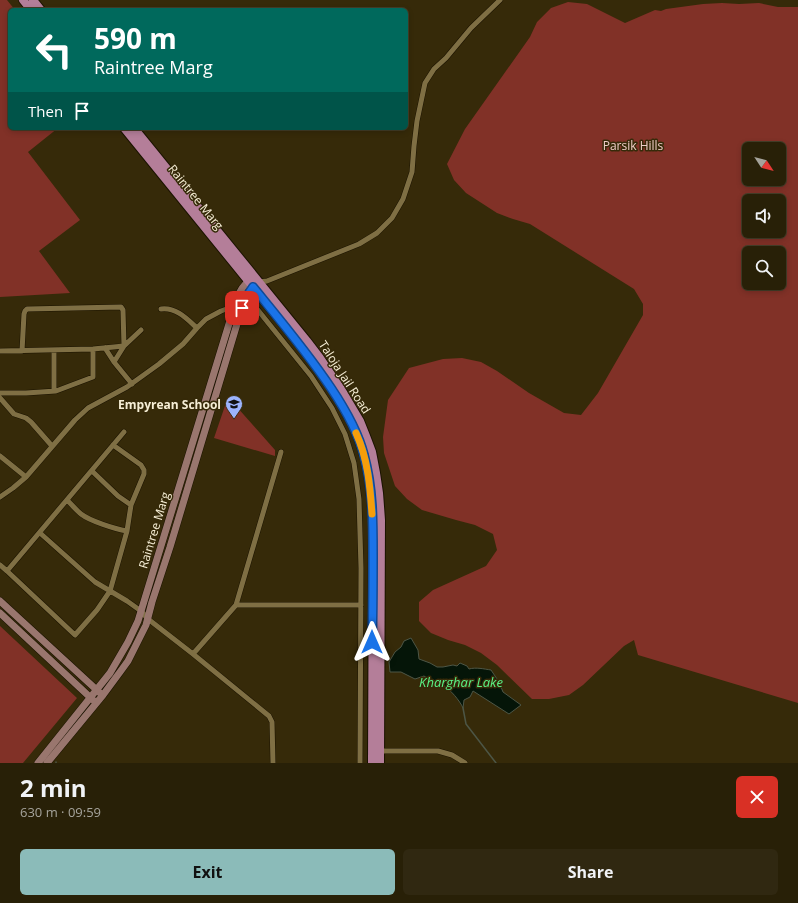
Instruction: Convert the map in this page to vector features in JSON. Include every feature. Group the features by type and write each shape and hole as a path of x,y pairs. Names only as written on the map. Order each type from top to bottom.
{"main road":[{"path":"23,0 29,8"},
{"path":"33,0 39,8"},
{"name":"Raintree Marg","path":"126,130 254,282"},
{"name":"Raintree Marg","path":"136,130 254,282"},
{"name":"Raintree Marg","path":"47,763 51,753 90,698 110,673 138,621 234,306 241,289 254,282"},
{"name":"Raintree Marg","path":"38,763 51,753 103,695 128,661 146,625 242,308 246,296 254,282"},
{"name":"Taloja Jail Road","path":"254,282 311,346 337,383 360,421 372,452 379,493 381,520 376,751 372,763"},
{"path":"0,601 103,695"},
{"path":"0,613 90,698 97,702"},
{"name":"Taloja Jail Road","path":"376,751 380,763"}],"street":[{"path":"254,282 267,281 359,244 377,234 392,218 403,199 412,172 417,121 425,83 434,69 446,58 471,28 500,0"},
{"path":"241,289 311,376 332,408 345,434 354,463 359,499 361,605 360,763"},
{"path":"0,497 26,477 84,411 132,384 174,353 202,323 210,317 234,306 242,308"},
{"path":"22,351 24,314 27,309 121,307 123,310 124,346"},
{"path":"161,309 166,308 186,317 197,328"},
{"path":"114,362 124,346 141,330"},
{"path":"0,351 93,349 124,346"},
{"path":"105,348 114,362 132,384"},
{"path":"0,393 54,391 93,377 93,349"},
{"path":"54,350 54,391"},
{"path":"0,398 14,414 26,418 31,422 52,446"},
{"path":"7,571 124,432"},
{"path":"0,565 74,635 97,610 110,591 127,531 131,505 144,474 144,470 139,464 113,445"},
{"path":"193,654 236,604 281,452"},
{"path":"0,456 26,477"},
{"path":"92,471 118,496 131,505"},
{"path":"67,500 86,517 116,529 127,531"},
{"path":"40,533 95,582 141,611 148,619 269,716 272,722 273,763"},
{"path":"236,604 361,605"},
{"path":"376,751 438,751 452,755 465,763"}],"green space":[{"path":"0,0 7,0 13,8 8,8 8,130 56,130 28,152 80,220 39,251 70,293 0,297"},
{"name":"Parsik Hills","path":"568,2 587,4 625,23 655,10 661,11 703,4 759,3 778,7 798,7 798,703 638,655 634,640 624,646 583,685 569,695 549,699 532,699 497,665 481,653 465,645 431,633 419,621 419,602 433,590 486,566 497,550 493,534 475,525 422,510 407,499 395,486 384,453 383,437 388,400 409,368 443,359 462,358 481,362 529,393 564,413 581,415 598,393 643,315 643,304 634,289 530,224 497,213 466,193 454,180 447,164 465,129 530,37 537,22 551,8"},
{"path":"228,397 275,450 275,456 214,438"},
{"path":"0,626 77,698 23,763 0,763"}],"water":[{"name":"Kharghar Lake","path":"411,638 418,650 419,659 437,667 457,666 460,663 467,666 469,669 477,668 491,670 499,682 503,692 521,705 509,714 473,691 470,697 464,700 463,708 452,692 437,681 432,681 424,676 415,679 401,672 390,672 389,662 395,652 401,647 404,641"}],"waterway":[{"path":"463,708 466,724 496,763"}],"slow traffic":[{"path":"356,433 364,454 368,474 372,514"}],"place":[{"name":"Empyrean School","path":"234,419"}],"route":[{"path":"242,308 245,299 253,287 322,375 345,410 359,439 368,474 373,521 372,642"}]}
